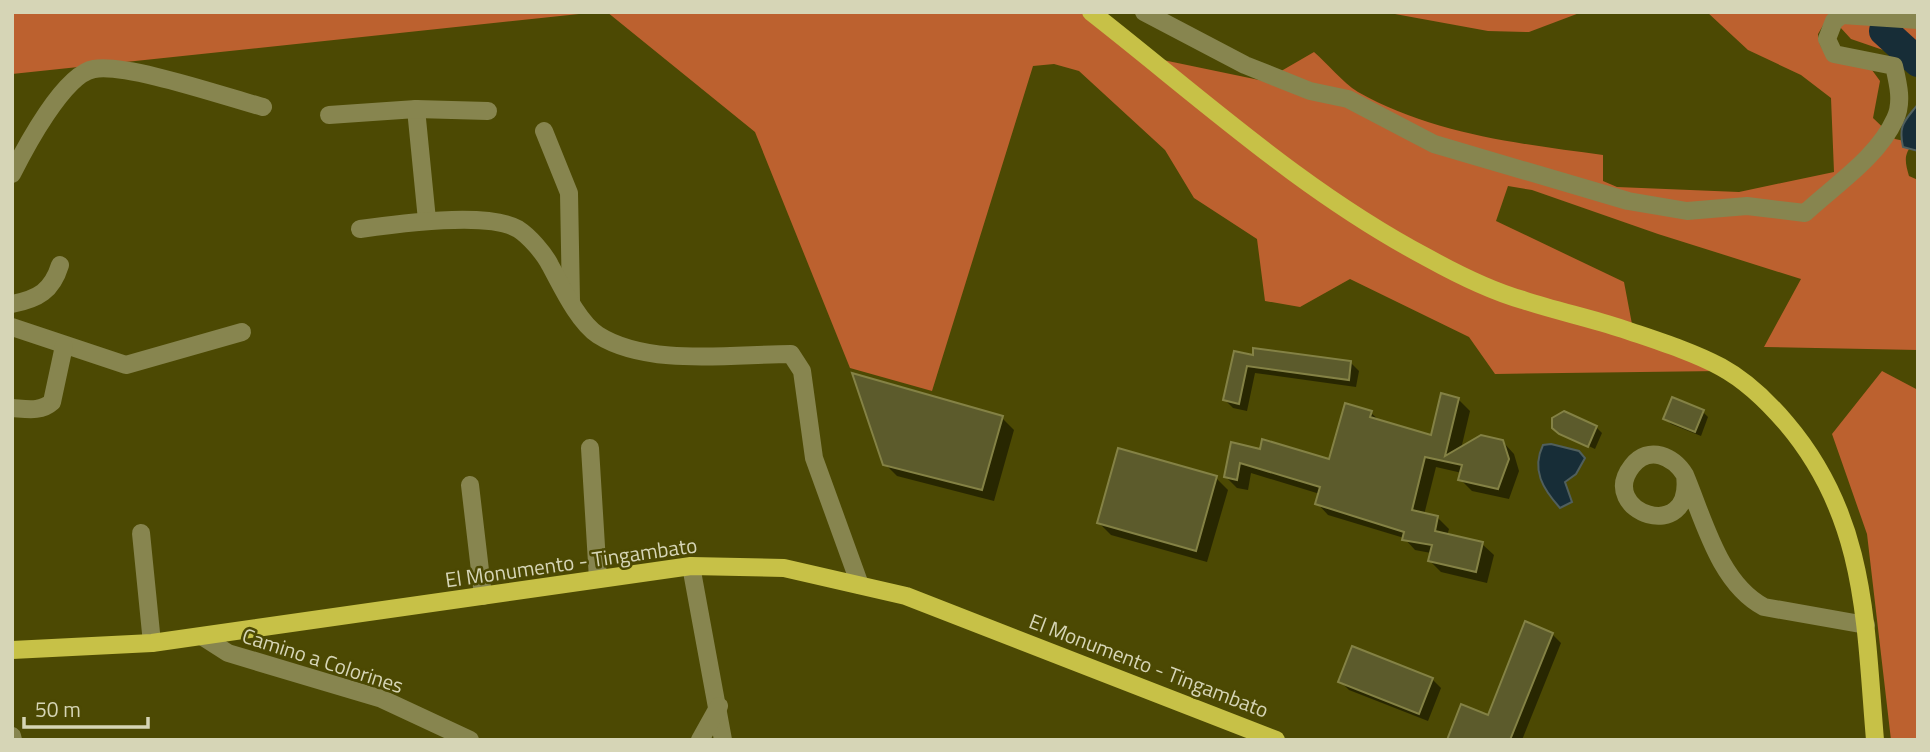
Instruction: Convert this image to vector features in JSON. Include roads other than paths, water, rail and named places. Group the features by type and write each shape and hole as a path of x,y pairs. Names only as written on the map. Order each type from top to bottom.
{"main road":[{"path":"1100,15 1275,162 1357,216 1428,258 1519,299 1622,329 1721,367 1759,395 1805,447 1839,507 1861,577 1875,740"},
{"name":"El Monumento - Tingambato","path":"12,650 152,643 691,566 784,568 905,596 1276,740"}],"street":[{"path":"1144,12 1234,60 1310,91 1348,99 1434,144 1628,201 1687,211 1747,206 1805,213 1879,145 1896,118 1899,90 1894,66 1839,56 1828,44 1829,28 1842,15 1918,20"},
{"path":"12,174 54,103 83,74 94,69 138,73 263,107"},
{"path":"415,109 427,220"},
{"path":"329,115 415,109 488,111"},
{"path":"544,131 569,193 570,302"},
{"path":"360,229 427,220 482,221 517,229 546,258 570,302 597,334 646,355 791,354 802,371 814,458 860,585"},
{"path":"12,304 33,301 49,289 60,265"},
{"path":"12,327 126,365 242,332"},
{"path":"12,408 34,410 46,408 52,402 64,346"},
{"path":"590,448 598,579"},
{"path":"1685,475 1721,563 1750,600 1764,607 1866,625"},
{"path":"470,485 483,596"},
{"path":"142,533 152,643"},
{"path":"691,566 719,705 723,740"},
{"name":"Camino a Colorines","path":"203,636 228,653 382,699 470,740"},
{"path":"700,740 719,705"}],"water":[{"path":"1918,104 1918,151 1903,147 1901,133 1906,119"},
{"path":"1551,444 1579,451 1585,458 1576,474 1565,482 1572,502 1560,508 1548,494 1539,471 1538,463 1543,445"}],"waterway":[{"path":"1884,31 1918,62"}]}
